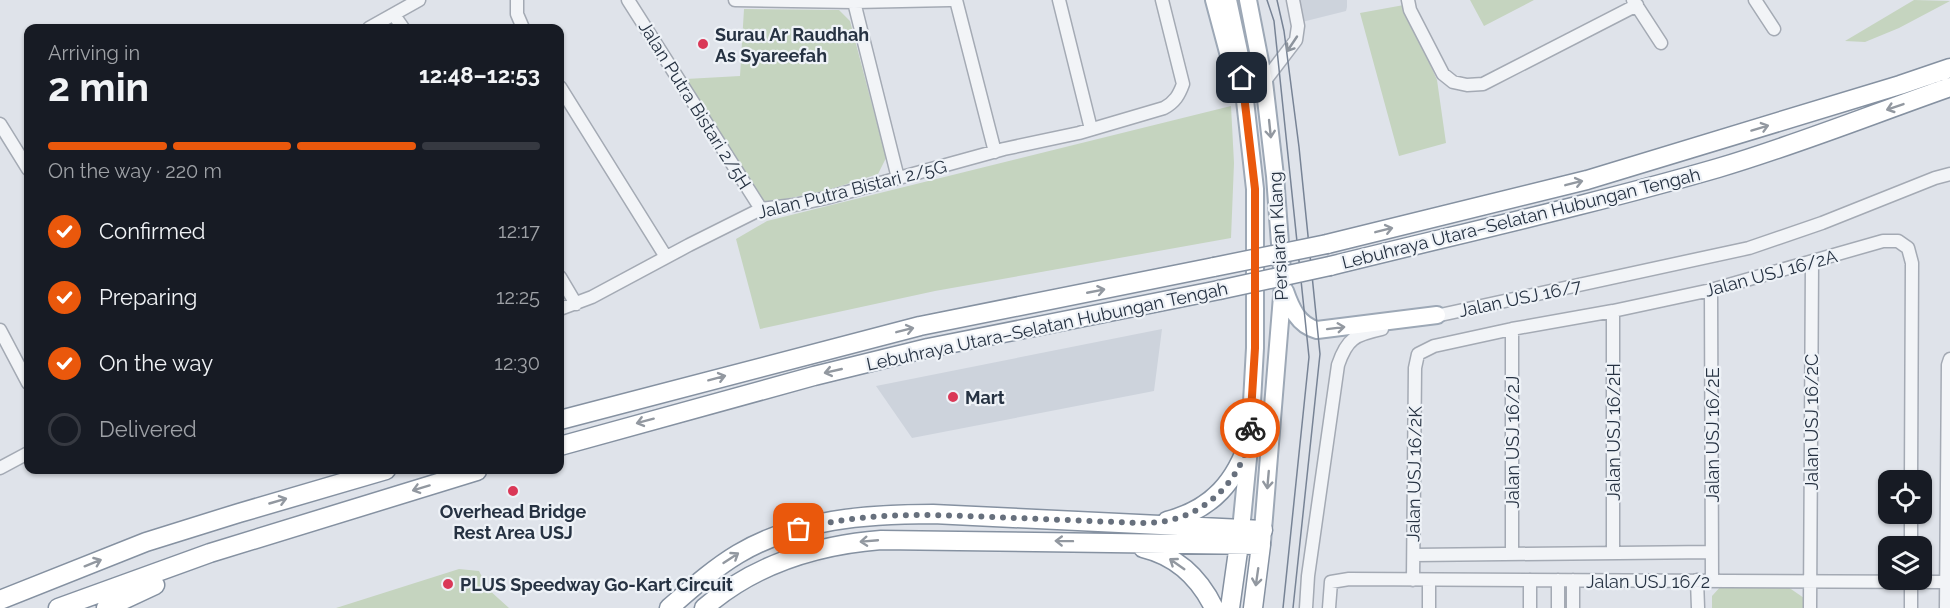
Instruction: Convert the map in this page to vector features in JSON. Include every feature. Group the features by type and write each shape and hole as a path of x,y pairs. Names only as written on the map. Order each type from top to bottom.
{"highway":[{"name":"Lebuhraya Utara–Selatan Hubungan Tengah","path":"564,419 920,326 1328,244 1587,180 1950,68"},
{"name":"Lebuhraya Utara–Selatan Hubungan Tengah","path":"564,445 814,376 894,357 983,336 1330,266 1595,201 1768,152 1950,87"},
{"path":"1139,523 1161,522 1182,517 1201,507 1218,494 1233,478 1250,438"},
{"path":"0,600 146,542 372,474"},
{"path":"58,608 210,553 467,474"},
{"path":"669,608 712,571 756,544 799,529 846,518 933,514 1139,523 1262,537 1253,608"},
{"path":"704,608 736,584 785,560 817,549 852,542 950,540 1122,542 1240,536"},
{"path":"1230,608 1240,536"},
{"path":"1122,542 1158,552 1177,562 1207,593 1214,608"},
{"path":"106,608 181,574 210,553"}],"main road":[{"path":"1214,0 1230,61 1245,99"},
{"name":"Persiaran Klang","path":"1228,0 1240,56 1255,189 1255,348 1250,438 1240,536"},
{"name":"Persiaran Klang","path":"1248,0 1264,82 1275,176 1283,284 1262,537"},
{"path":"1283,284 1293,311 1303,324 1317,330 1437,315"}],"street":[{"path":"377,24 419,0"},
{"path":"517,0 517,14 521,24"},
{"path":"629,1 643,0"},
{"path":"737,0 854,3 949,0"},
{"path":"956,0 995,152"},
{"path":"1059,0 1091,129"},
{"name":"Jalan Putra Bistari 2/5G","path":"564,308 592,297 761,209 826,198 995,152 1091,129 1172,104 1183,84 1162,0"},
{"path":"1264,82 1296,40 1298,26 1293,0"},
{"path":"1407,0 1443,74 1453,82 1467,86 1483,84 1635,3 1661,43"},
{"path":"1755,0 1774,29"},
{"name":"Jalan Putra Bistari 2/5H","path":"629,1 761,209"},
{"path":"854,3 898,178"},
{"path":"394,15 400,24"},
{"path":"564,93 666,257"},
{"path":"0,124 24,163"},
{"name":"Jalan USJ 16/7","path":"1306,608 1308,576 1338,365 1343,349 1349,341 1362,333 1437,315 1749,248 1822,224 1950,174"},
{"name":"Jalan USJ 16/2A","path":"1415,368 1418,354 1434,346 1712,290 1883,241 1898,241 1908,248 1912,263 1911,470"},
{"name":"Jalan USJ 16/2C","path":"1810,608 1812,262"},
{"path":"564,284 576,304"},
{"name":"Jalan USJ 16/2E","path":"1712,290 1712,581"},
{"name":"Jalan USJ 16/2H","path":"1613,311 1613,553"},
{"name":"Jalan USJ 16/2J","path":"1512,329 1512,554"},
{"path":"0,330 24,375"},
{"path":"1946,608 1947,365 1950,359"},
{"name":"Jalan USJ 16/2K","path":"1413,580 1415,368"},
{"path":"0,468 24,455"},
{"name":"Jalan USJ 16/2","path":"1414,555 1712,552"},
{"name":"Jalan USJ 16/2","path":"1329,608 1331,582 1349,579 1878,580"},
{"path":"1429,580 1429,608"},
{"path":"1530,580 1530,608"},
{"path":"1558,580 1558,608"},
{"path":"1573,580 1573,608"},
{"path":"1690,608 1698,608 1697,580"},
{"name":"Jalan USJ 16/2","path":"1932,581 1946,582"},
{"path":"1911,590 1911,608"}],"shaded area":[{"path":"1298,0 1347,0 1347,7 1346,11 1302,22"},
{"path":"1162,329 1154,391 912,438 876,386"}],"green space":[{"path":"1470,0 1534,0 1484,26"},
{"path":"1914,0 1950,1 1899,28 1865,42 1845,41"},
{"path":"1404,5 1437,80 1446,143 1399,156 1360,13"},
{"path":"744,9 839,10 850,21 886,158 878,174 825,191 765,203 686,79 740,76"},
{"path":"1231,106 1234,163 1231,238 935,291 760,329 736,239 767,221"},
{"name":"PLUS Speedway Go-Kart Circuit","path":"459,569 479,571 488,589 509,608 336,608"},
{"path":"1722,585 1788,587 1804,598 1804,608 1712,608 1712,596"}],"tram line":[{"path":"1267,0 1274,21 1309,357 1283,608"},
{"path":"1277,0 1284,31 1299,147 1320,354 1293,608"}],"way so far":[{"path":"799,529 846,518 898,514 1161,522 1182,517 1201,507 1218,494 1233,478 1243,458 1250,438 1250,428"}],"place":[{"name":"Surau Ar Raudhah As Syareefah","path":"703,44"},
{"name":"Mart","path":"953,397"},
{"name":"Overhead Bridge Rest Area USJ","path":"513,491"},
{"name":"PLUS Speedway Go-Kart Circuit","path":"448,584"}],"route":[{"path":"1242,78 1255,189 1255,348 1250,428"}]}
